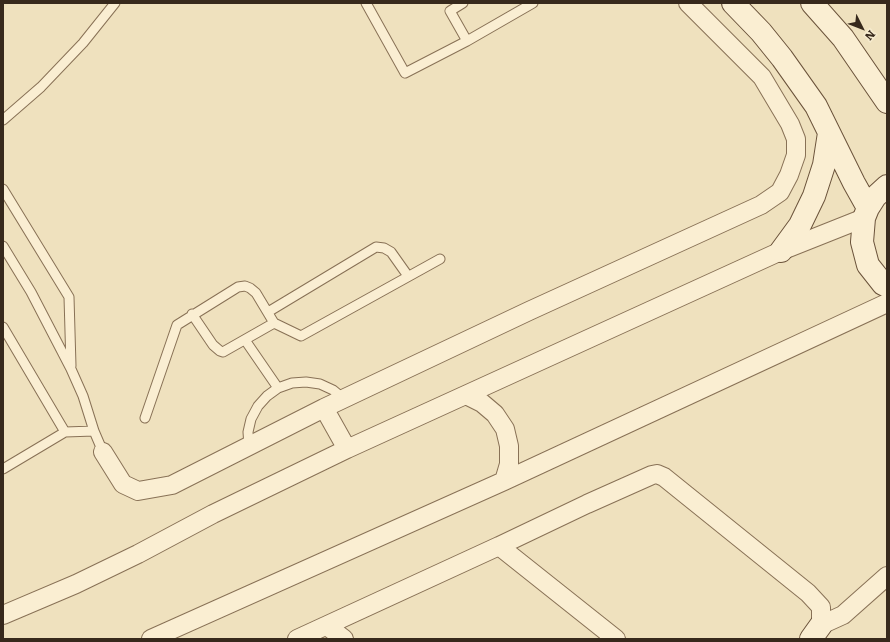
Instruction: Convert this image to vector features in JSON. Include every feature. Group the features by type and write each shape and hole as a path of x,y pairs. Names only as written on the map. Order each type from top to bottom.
{"street":[{"path":"104,452 123,484 138,491 172,485 324,408 529,311 761,205 780,192 789,175 796,156 796,139 790,124 762,76 688,3"},
{"path":"733,3 761,32 782,58 816,106 854,183 866,213"},
{"path":"812,3 843,38 884,96"},
{"path":"781,251 800,225 814,196 824,165 829,133"},
{"path":"887,186 875,197 866,213 862,242 868,265 883,284 887,286"},
{"path":"3,615 76,584 347,449 866,213"},
{"path":"151,639 504,481 887,303"},
{"path":"466,396 482,403 495,414 505,429 509,446 509,464 504,481"},
{"path":"324,408 347,449"},
{"path":"297,639 587,504 657,474 664,477 808,593 821,607 816,632"},
{"path":"499,546 616,639"},
{"path":"816,632 843,615 887,576"},
{"path":"327,626 344,639"}],"lane":[{"path":"3,120 41,88 84,43 115,3"},
{"path":"366,3 405,73 467,41 533,3"},
{"path":"463,3 450,11 467,41"},
{"path":"3,189 69,296 71,369"},
{"path":"3,246 31,292 71,369 83,396 94,431 104,452"},
{"path":"268,312 376,247 384,248 391,252 408,276"},
{"path":"145,418 177,324 238,287 245,286 250,288 256,293 274,323 301,336 440,259"},
{"path":"192,314 213,345 220,351 227,351 274,323"},
{"path":"3,327 66,432"},
{"path":"245,340 278,388"},
{"path":"249,446 248,432 251,419 258,406 267,396 278,388 292,383 306,382 320,384 333,390 344,399"},
{"path":"3,469 66,432 94,431"}]}
